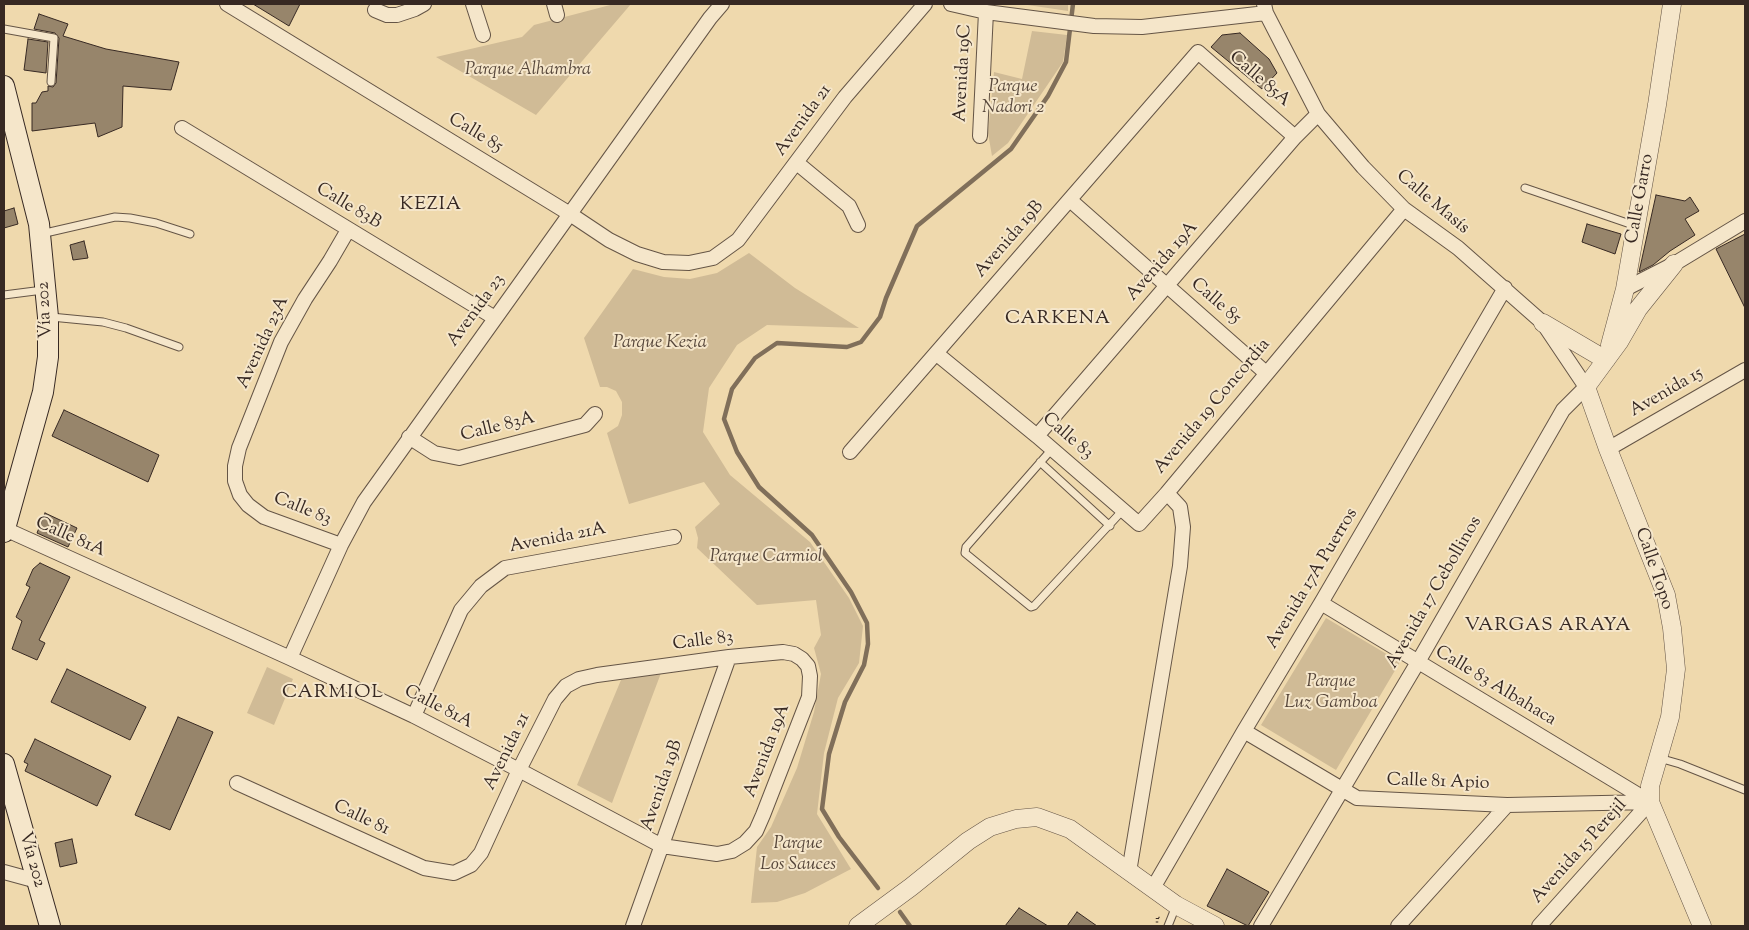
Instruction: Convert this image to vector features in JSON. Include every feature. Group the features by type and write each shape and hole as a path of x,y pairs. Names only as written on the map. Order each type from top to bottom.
{"main road":[{"name":"Vía 202","path":"4,86 6,108 40,234 48,317 48,357 43,392 9,498 4,530"},
{"name":"Vía 202","path":"4,764 50,926"}],"street":[{"name":"Calle 85","path":"226,4 570,214 608,240 637,254 663,262 689,263 713,258"},
{"path":"375,10 387,15 397,15 424,4"},
{"path":"473,4 483,35"},
{"name":"Avenida 23","path":"290,658 341,546 364,502 710,18 722,4"},
{"name":"Avenida 21","path":"713,258 738,240 845,97 924,4"},
{"path":"951,4 986,12 1094,26 1142,27 1265,9"},
{"name":"Calle Garro","path":"1586,387 1606,360 1625,288 1657,105 1672,4"},
{"name":"Calle Masís","path":"1265,9 1318,114 1363,167 1404,209 1458,248 1543,323 1586,387"},
{"name":"Avenida 19C","path":"980,136 986,12"},
{"name":"Calle 85A","path":"1198,52 1295,137"},
{"name":"Avenida 19B","path":"850,452 1198,52"},
{"name":"Avenida 19A","path":"1038,436 1295,137 1318,114"},
{"name":"Calle 83B","path":"182,128 495,318"},
{"path":"797,163 849,206 858,226"},
{"name":"Calle 85","path":"1070,200 1266,372"},
{"name":"Avenida 19 Concordia","path":"1129,872 1180,566 1183,527 1180,508 1167,493 1266,372 1404,209"},
{"path":"1625,288 1674,264 1745,221"},
{"name":"Avenida 23A","path":"235,481 235,466 239,448 281,342 348,230"},
{"path":"1543,323 1606,360 1638,310 1674,264"},
{"name":"Avenida 17A Puerros","path":"1153,888 1505,288"},
{"name":"Calle 83","path":"937,354 1038,436 1139,524 1167,493"},
{"name":"Avenida 15","path":"1608,449 1745,370"},
{"name":"Calle Topo","path":"1586,387 1608,449 1666,595 1672,628 1676,669 1670,717 1650,786 1650,802 1702,926"},
{"name":"Avenida 17 Cebollinos","path":"1261,926 1418,662 1563,410 1586,387"},
{"name":"Calle 83A","path":"409,437 434,453 459,458 585,425 595,414"},
{"name":"Calle 83","path":"235,481 240,495 248,506 264,517 341,546"},
{"name":"Calle 81A","path":"4,530 290,658 414,716 662,846 717,854 732,851 745,843"},
{"name":"Avenida 21A","path":"414,716 461,610 481,586 505,568 674,537"},
{"name":"Calle 83 Albahaca","path":"1321,604 1650,802"},
{"name":"Calle 83","path":"597,675 729,657 783,652 798,657 808,666"},
{"name":"Avenida 19B","path":"633,926 729,657"},
{"name":"Avenida 19A","path":"745,843 756,831 809,697 810,676 808,666"},
{"name":"Avenida 21","path":"471,865 482,852 554,699 566,686 580,678 597,675"},
{"name":"Calle 81 Apio","path":"1244,731 1357,798 1507,805 1650,802"},
{"name":"Calle 81","path":"237,783 424,868 454,873 471,865"},
{"name":"Avenida 15 Perejil","path":"1539,926 1650,802"},
{"path":"1398,926 1507,805"},
{"path":"858,926 990,827 1016,819 1037,817 1070,829 1176,905 1215,926"},
{"path":"4,872 37,881"}],"lane":[{"path":"4,29 54,38 51,82"},
{"path":"1525,188 1636,226"},
{"path":"40,234 115,217 156,223 190,234"},
{"path":"4,295 46,290"},
{"path":"48,317 103,322 179,347"},
{"path":"1052,449 966,547 965,553 1031,607 1110,526 1123,510"},
{"path":"1040,462 1110,526"},
{"path":"1658,758 1680,764 1745,790"},
{"path":"1168,926 1176,905"}],"green space":[{"name":"Parque Alhambra","path":"614,4 631,4 536,115 436,57 522,37 534,25"},
{"path":"1021,4 1068,4 1068,11"},
{"name":"Parque Nadori 2","path":"1032,31 1067,35 1063,62 1008,143 992,156 988,133 994,72 1022,79"},
{"path":"749,253 795,288 859,328 767,325 737,345 709,388 703,432 730,475 810,542 849,598 863,626 859,663 838,698 824,753 817,814 851,869 805,893 777,902 751,903 757,847 771,827 797,768 814,712 821,674 814,648 821,635 816,600 757,605 697,548 698,538 695,527 720,504 704,482 629,504 607,433 618,426 622,415 622,402 616,391 607,387 600,387 584,338 633,269 664,277 690,279 717,273"},
{"name":"Parque Luz Gamboa","path":"1326,618 1400,662 1336,770 1261,725"},
{"path":"267,667 293,679 274,725 247,713"},
{"path":"661,673 612,803 577,785 621,680"}],"building":[{"path":"253,4 300,4 289,26"},
{"path":"39,14 68,24 63,36 106,49 179,62 171,90 123,86 122,127 98,137 95,123 32,131 32,103 36,103 42,92 48,91 48,86 53,87 56,83 59,38 55,33 34,29"},
{"path":"1240,33 1269,59 1277,73 1262,89 1211,47 1222,35"},
{"path":"28,39 48,42 46,73 24,70"},
{"path":"1656,195 1685,201 1690,197 1699,211 1685,219 1695,235 1670,251 1653,265 1639,272"},
{"path":"14,208 18,224 4,228 4,211"},
{"path":"1587,224 1621,234 1615,254 1582,242"},
{"path":"1745,234 1745,308 1716,249"},
{"path":"84,241 88,258 73,260 70,245"},
{"path":"64,410 159,455 148,482 52,436"},
{"path":"45,513 77,528 68,547 37,533"},
{"path":"40,563 70,577 39,640 45,643 37,660 12,649 22,621 16,617 30,587 26,585 33,569"},
{"path":"67,669 146,707 130,740 51,702"},
{"path":"178,717 213,732 170,830 135,815"},
{"path":"35,739 111,776 97,806 25,771 28,764 24,762"},
{"path":"72,839 77,863 60,867 55,843"},
{"path":"1227,869 1269,892 1248,926 1207,906"},
{"path":"1019,908 1048,926 1005,926"},
{"path":"1077,912 1097,926 1067,926"}],"waterway":[{"path":"878,888 839,837 822,809 829,754 845,702 864,665 868,644 867,623 851,592 812,535 759,487 737,452 724,419 732,389 755,358 777,343 847,347 861,342 880,317 886,298 917,226 1011,149 1048,96 1066,62 1073,4"},
{"path":"900,912 910,926"}],"district":[{"name":"KEZIA","path":"431,206"},
{"name":"CARKENA","path":"1058,320"},
{"name":"VARGAS ARAYA","path":"1548,627"},
{"name":"CARMIOL","path":"333,694"}],"park label":[{"name":"Parque Kezia","path":"660,344"},
{"name":"Parque Carmiol","path":"766,558"},
{"name":"Parque Los Sauces","path":"798,855"}]}
